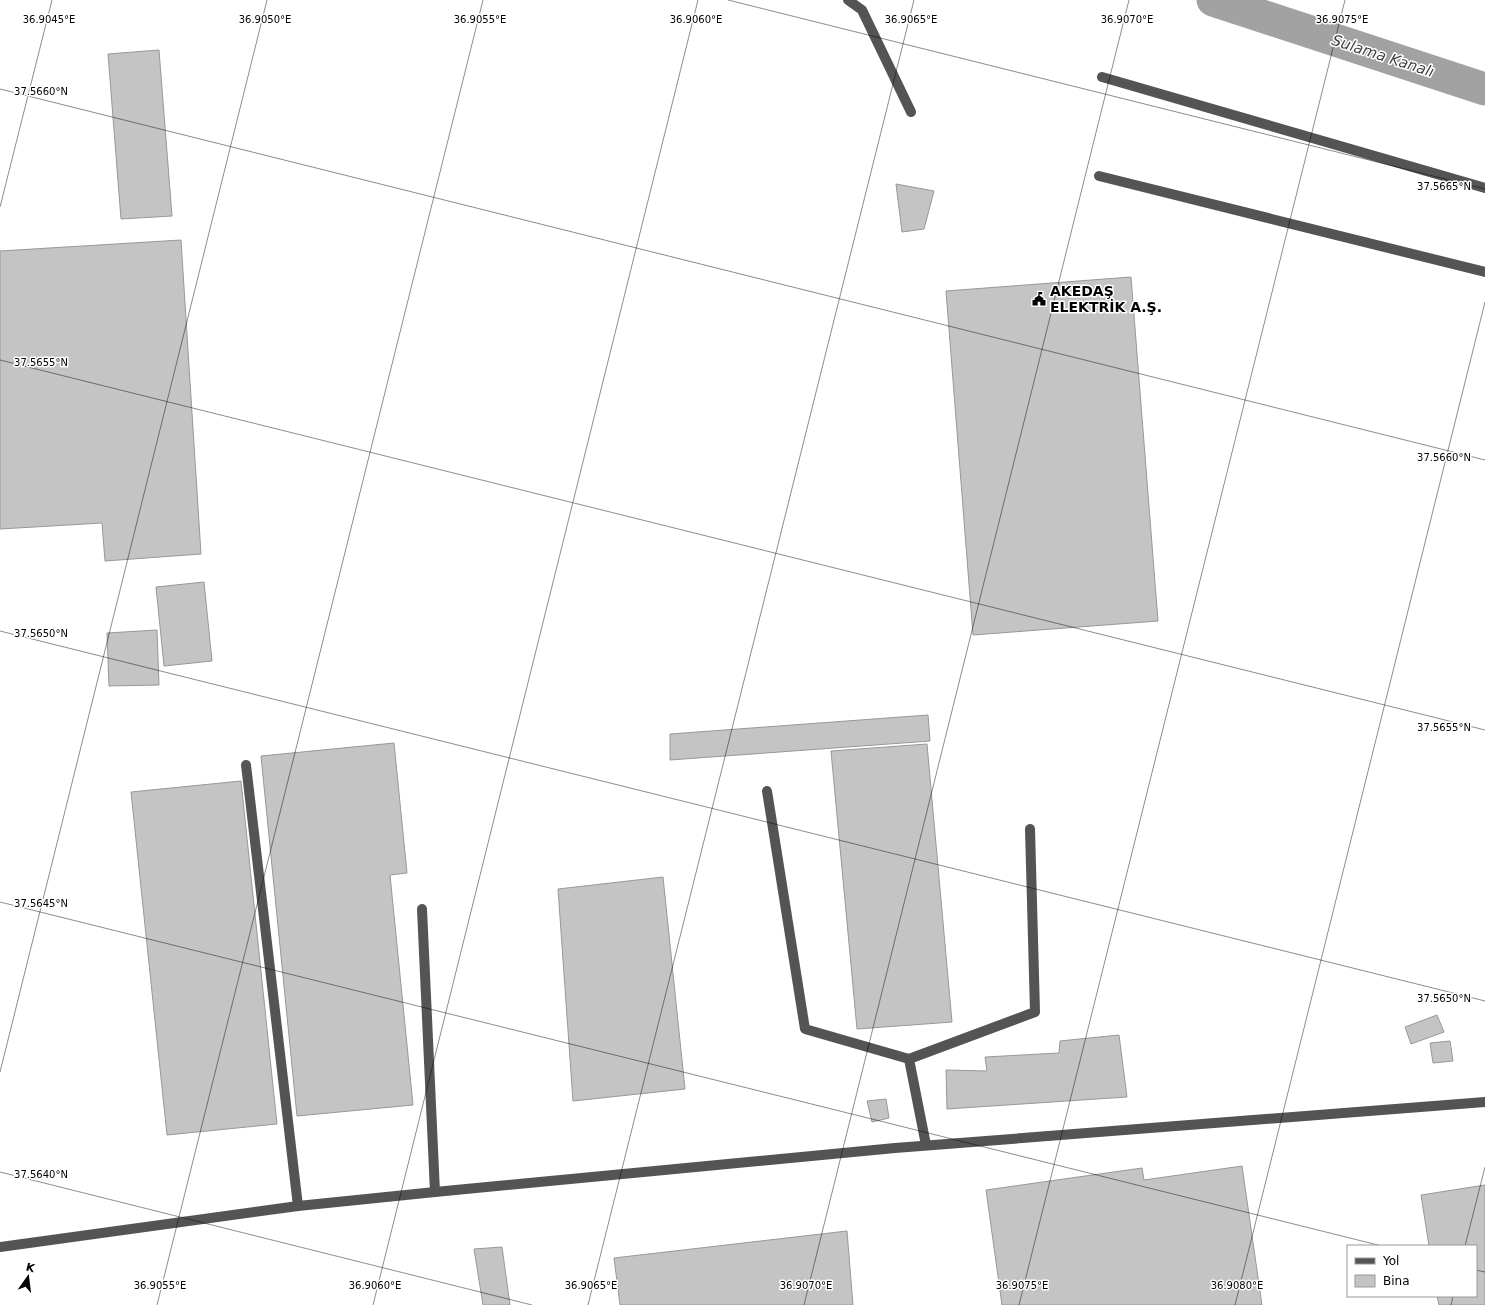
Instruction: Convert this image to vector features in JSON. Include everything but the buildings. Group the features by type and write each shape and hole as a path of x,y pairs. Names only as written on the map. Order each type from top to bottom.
{"street":[{"path":"848,0 862,10 911,112"},
{"path":"1102,77 1485,188"},
{"path":"1099,176 1485,272"},
{"path":"246,765 298,1206"},
{"path":"767,791 805,1028 909,1059 1035,1012 1030,829"},
{"path":"422,909 435,1192"},
{"path":"909,1059 926,1145"},
{"path":"0,1247 298,1206 435,1192 926,1145 1485,1102"}],"waterway":[{"name":"Sulama Kanalı","path":"1213,0 1485,89"}],"place":[{"name":"AKEDAŞ ELEKTRİK A.Ş.","path":"1039,299"}]}
